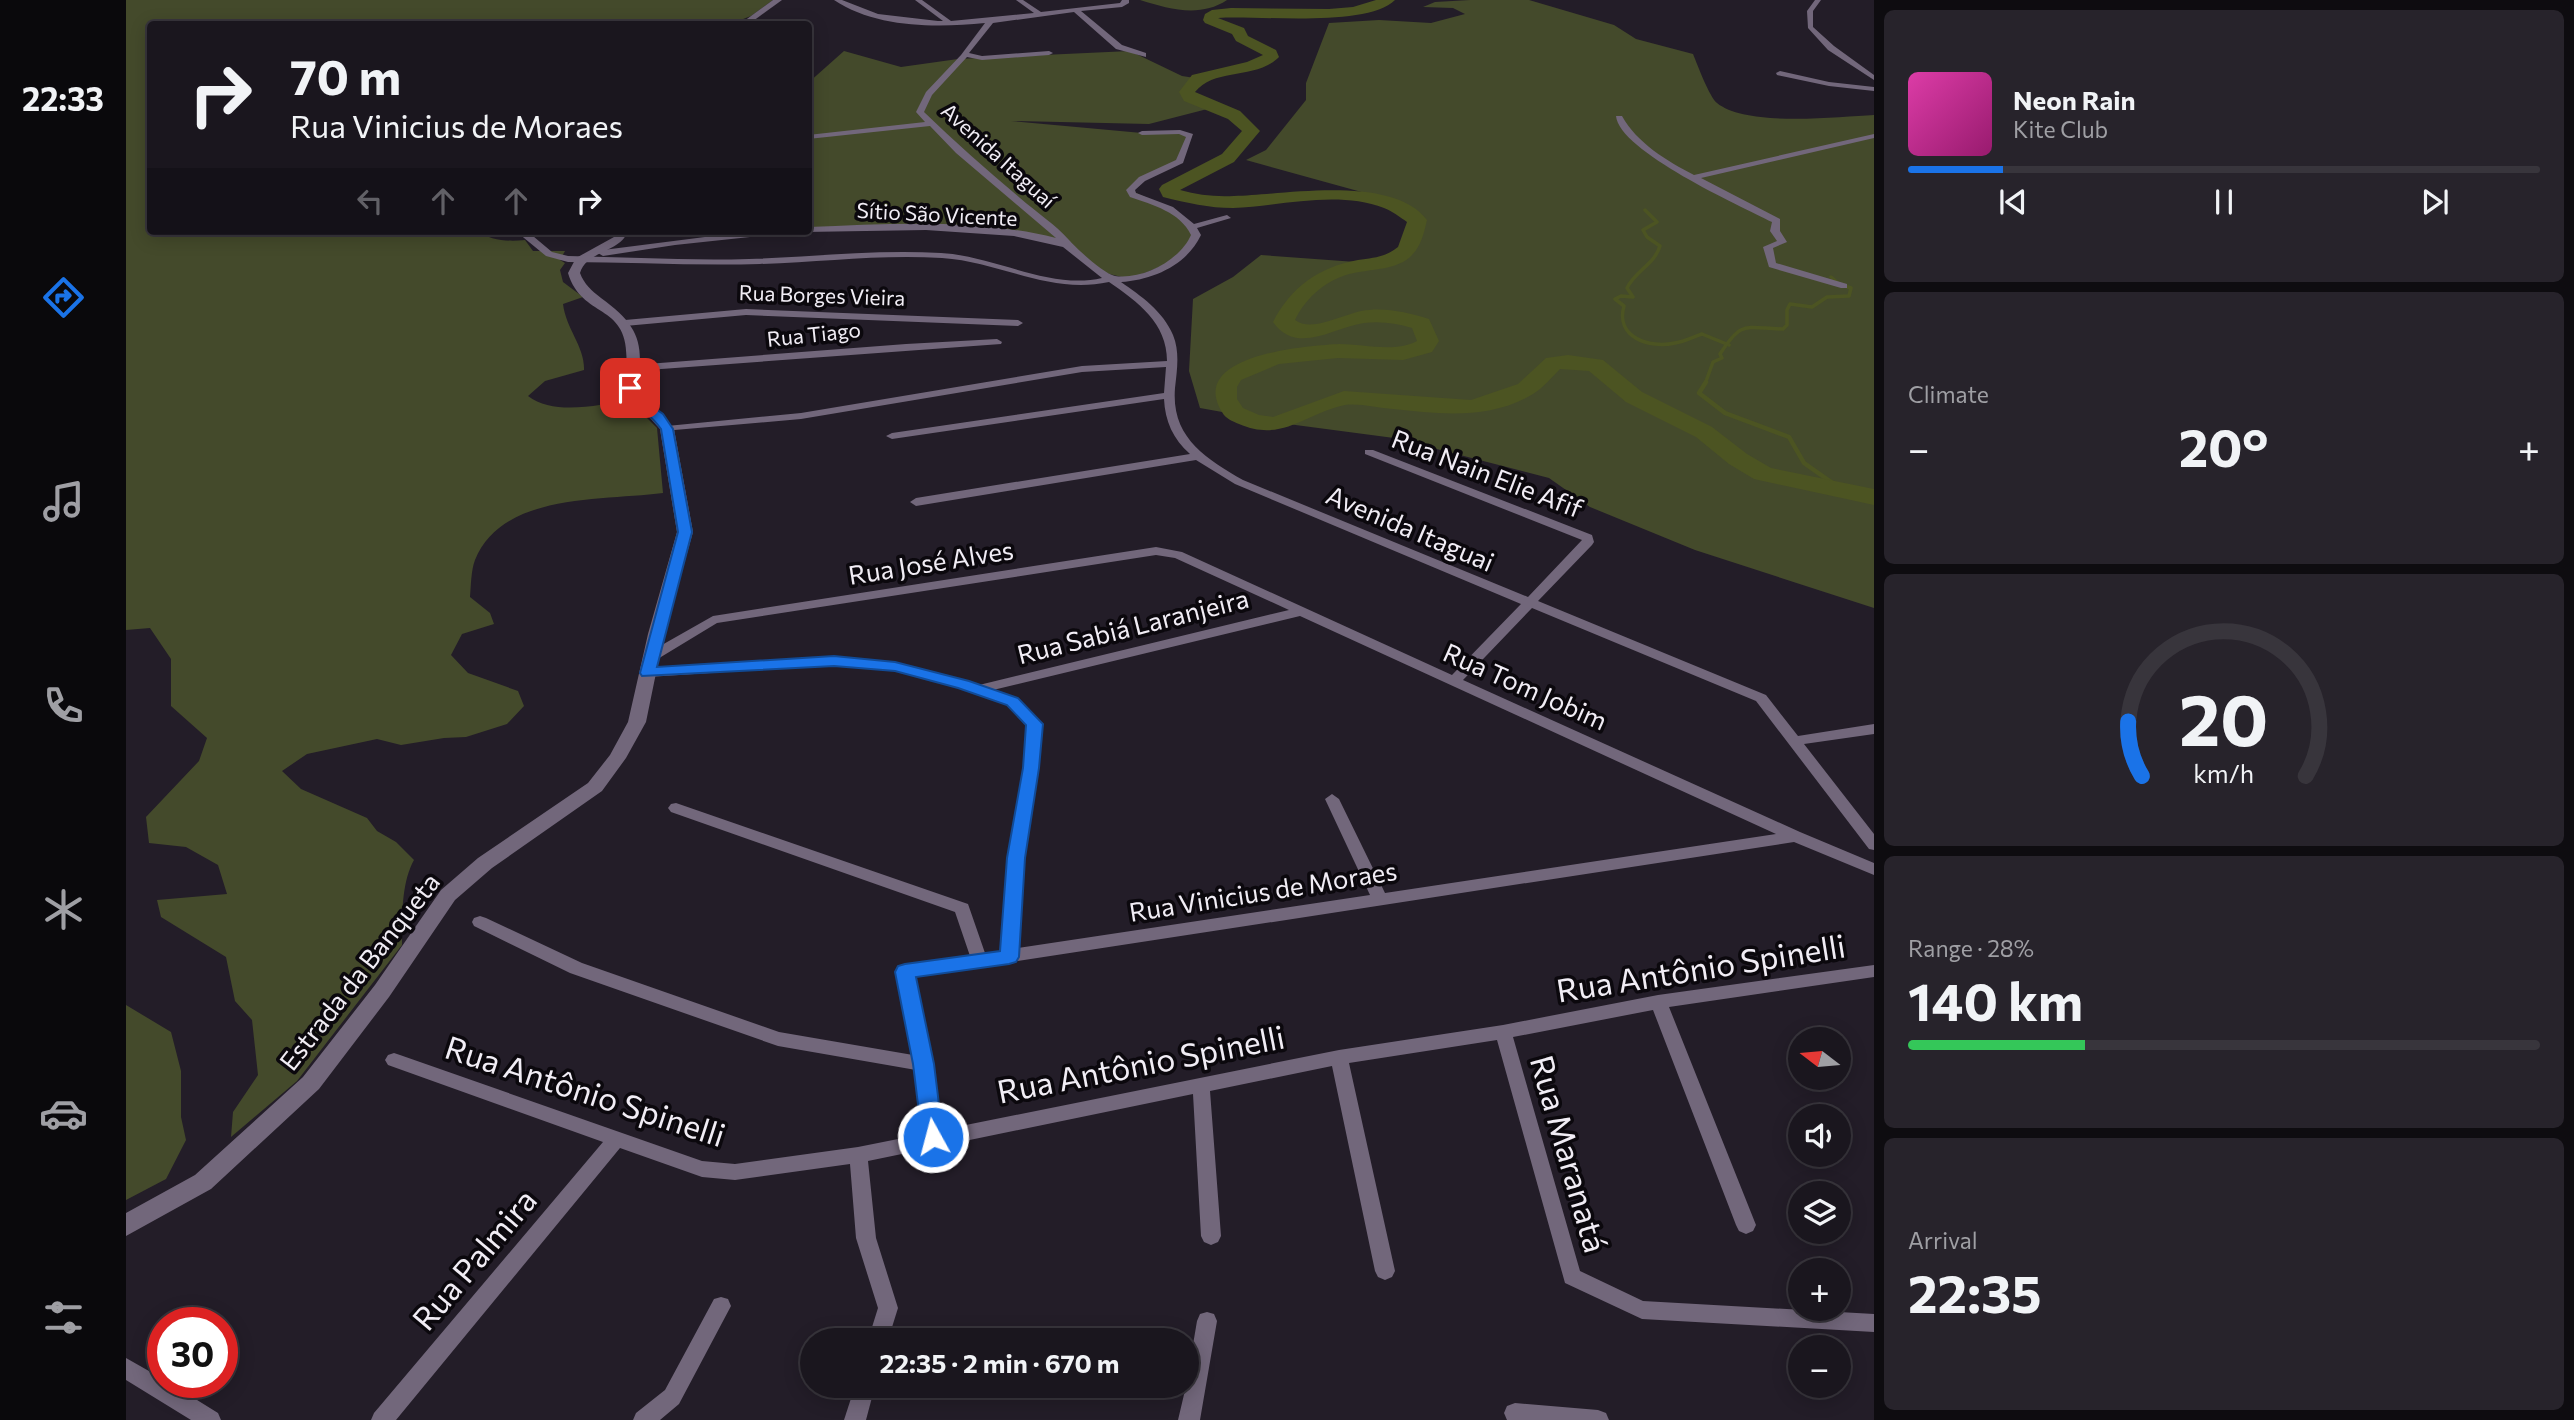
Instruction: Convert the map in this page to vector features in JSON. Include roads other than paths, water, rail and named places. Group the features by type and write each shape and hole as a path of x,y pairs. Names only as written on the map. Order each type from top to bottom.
{"street":[{"path":"748,21 778,0"},
{"path":"837,0 880,17 916,22 991,20 1077,10 1111,2 1125,4 1125,0"},
{"path":"918,0 948,22"},
{"path":"1019,0 1040,14"},
{"path":"1818,0 1810,11 1810,27 1830,48 1874,78"},
{"path":"1077,10 1119,47 1143,55"},
{"path":"991,20 965,55 982,58 1049,53"},
{"name":"Avenida Itaguaí","path":"965,55 929,94 920,112 929,124 1073,249"},
{"path":"1780,73 1829,84 1874,89"},
{"path":"1619,118 1638,141 1691,178 1777,221 1775,231 1782,242 1768,247 1772,265 1844,286"},
{"path":"812,137 929,124"},
{"path":"526,235 549,254 587,257 765,261 951,256 984,261 1021,273 1076,285 1130,279 1179,259 1196,235 1191,227 1168,208 1133,195 1130,190 1142,178 1180,161 1190,136 1180,132 1142,133"},
{"path":"1691,178 1874,136"},
{"path":"1191,227 1227,218"},
{"name":"Sítio São Vicente","path":"812,230 898,227 975,230 1043,238 1073,249 1111,279"},
{"path":"620,235 619,239 576,265 573,273 592,298 625,323 629,331 634,368 630,388 639,403 659,417 667,429 800,416 1082,369 1171,364"},
{"path":"587,257 675,242 739,235"},
{"path":"892,436 1169,395 1171,345 1160,320 1111,279"},
{"name":"Rua Borges Vieira","path":"625,323 746,312 1018,323"},
{"name":"Rua Tiago","path":"634,368 789,358 838,351 997,342"},
{"name":"Avenida Itaguai","path":"1169,395 1171,418 1183,440 1199,456 1239,482 1761,698 1874,845"},
{"name":"Estrada da Banqueta","path":"126,1225 203,1182 311,1083 382,991 448,895 485,863 595,787 617,758 637,722 649,665 685,532 667,429"},
{"name":"Rua Nain Elie Afif","path":"1369,452 1588,538 1588,542 1529,603"},
{"path":"916,502 1199,456"},
{"name":"Rua José Alves","path":"649,665 713,620 1156,551"},
{"name":"Rua Tom Jobim","path":"1156,551 1178,555 1795,836 1874,869"},
{"path":"1454,681 1529,603"},
{"name":"Rua Sabiá Laranjeira","path":"979,690 1299,612"},
{"name":"Rua Sabiá Laranjeira","path":"649,665 730,666 834,661 871,664 895,667 1012,702 1035,724 1031,768 1016,858 1009,957"},
{"path":"1794,741 1874,729"},
{"path":"1332,799 1379,898"},
{"path":"676,808 962,908 980,962"},
{"name":"Rua Vinicius de Moraes","path":"933,1137 923,1064 905,972 1795,836"},
{"path":"480,922 576,968 778,1039 923,1064"},
{"name":"Rua Antônio Spinelli","path":"394,1060 702,1169 735,1172 858,1155 933,1137 1339,1057 1503,1032 1658,1002 1874,971"},
{"path":"1658,1002 1746,1225"},
{"name":"Rua Maranatá","path":"1503,1032 1572,1277 1642,1310 1874,1323"},
{"path":"1339,1057 1385,1271"},
{"path":"1201,1084 1211,1236"},
{"name":"Rua Palmira","path":"382,1420 616,1140"},
{"path":"858,1155 866,1238 888,1308 882,1328"},
{"path":"644,1420 672,1397 721,1306"},
{"path":"1189,1420 1207,1321"},
{"path":"126,1368 210,1420"},
{"path":"855,1420 861,1398"},
{"path":"1515,1413 1598,1420"}],"waterway":[{"path":"1388,0 1373,7 1329,13 1212,14 1210,20 1239,31 1241,38 1271,53 1271,57 1252,66 1198,78 1187,92 1190,98 1234,115 1251,131 1228,158 1168,189 1170,193 1199,201 1231,202 1332,195 1364,197 1392,204 1417,220 1405,251 1388,261 1343,270 1322,279 1295,302 1284,322 1293,329 1310,332 1355,318 1388,316 1421,324 1428,341 1424,347 1403,353 1338,351 1277,358 1254,365 1232,376 1226,387 1226,399 1234,413 1255,422 1275,424 1344,398 1472,407 1526,389 1554,363 1595,365 1634,397 1704,432 1738,459 1763,474 1874,497"},
{"path":"1645,210 1657,222 1643,230 1647,237 1660,246 1654,258 1627,288 1633,297 1621,296 1615,299 1624,306 1623,317 1629,333 1655,344 1678,342 1702,334 1727,344"},
{"path":"1727,344 1745,328 1783,329 1787,325 1787,310 1790,304 1812,307 1827,297 1849,296 1851,288 1839,284 1831,277"},
{"path":"1705,383 1713,362 1722,358 1720,354 1727,344"},
{"path":"1705,383 1699,393 1725,413 1789,437 1804,463 1841,489"}]}
